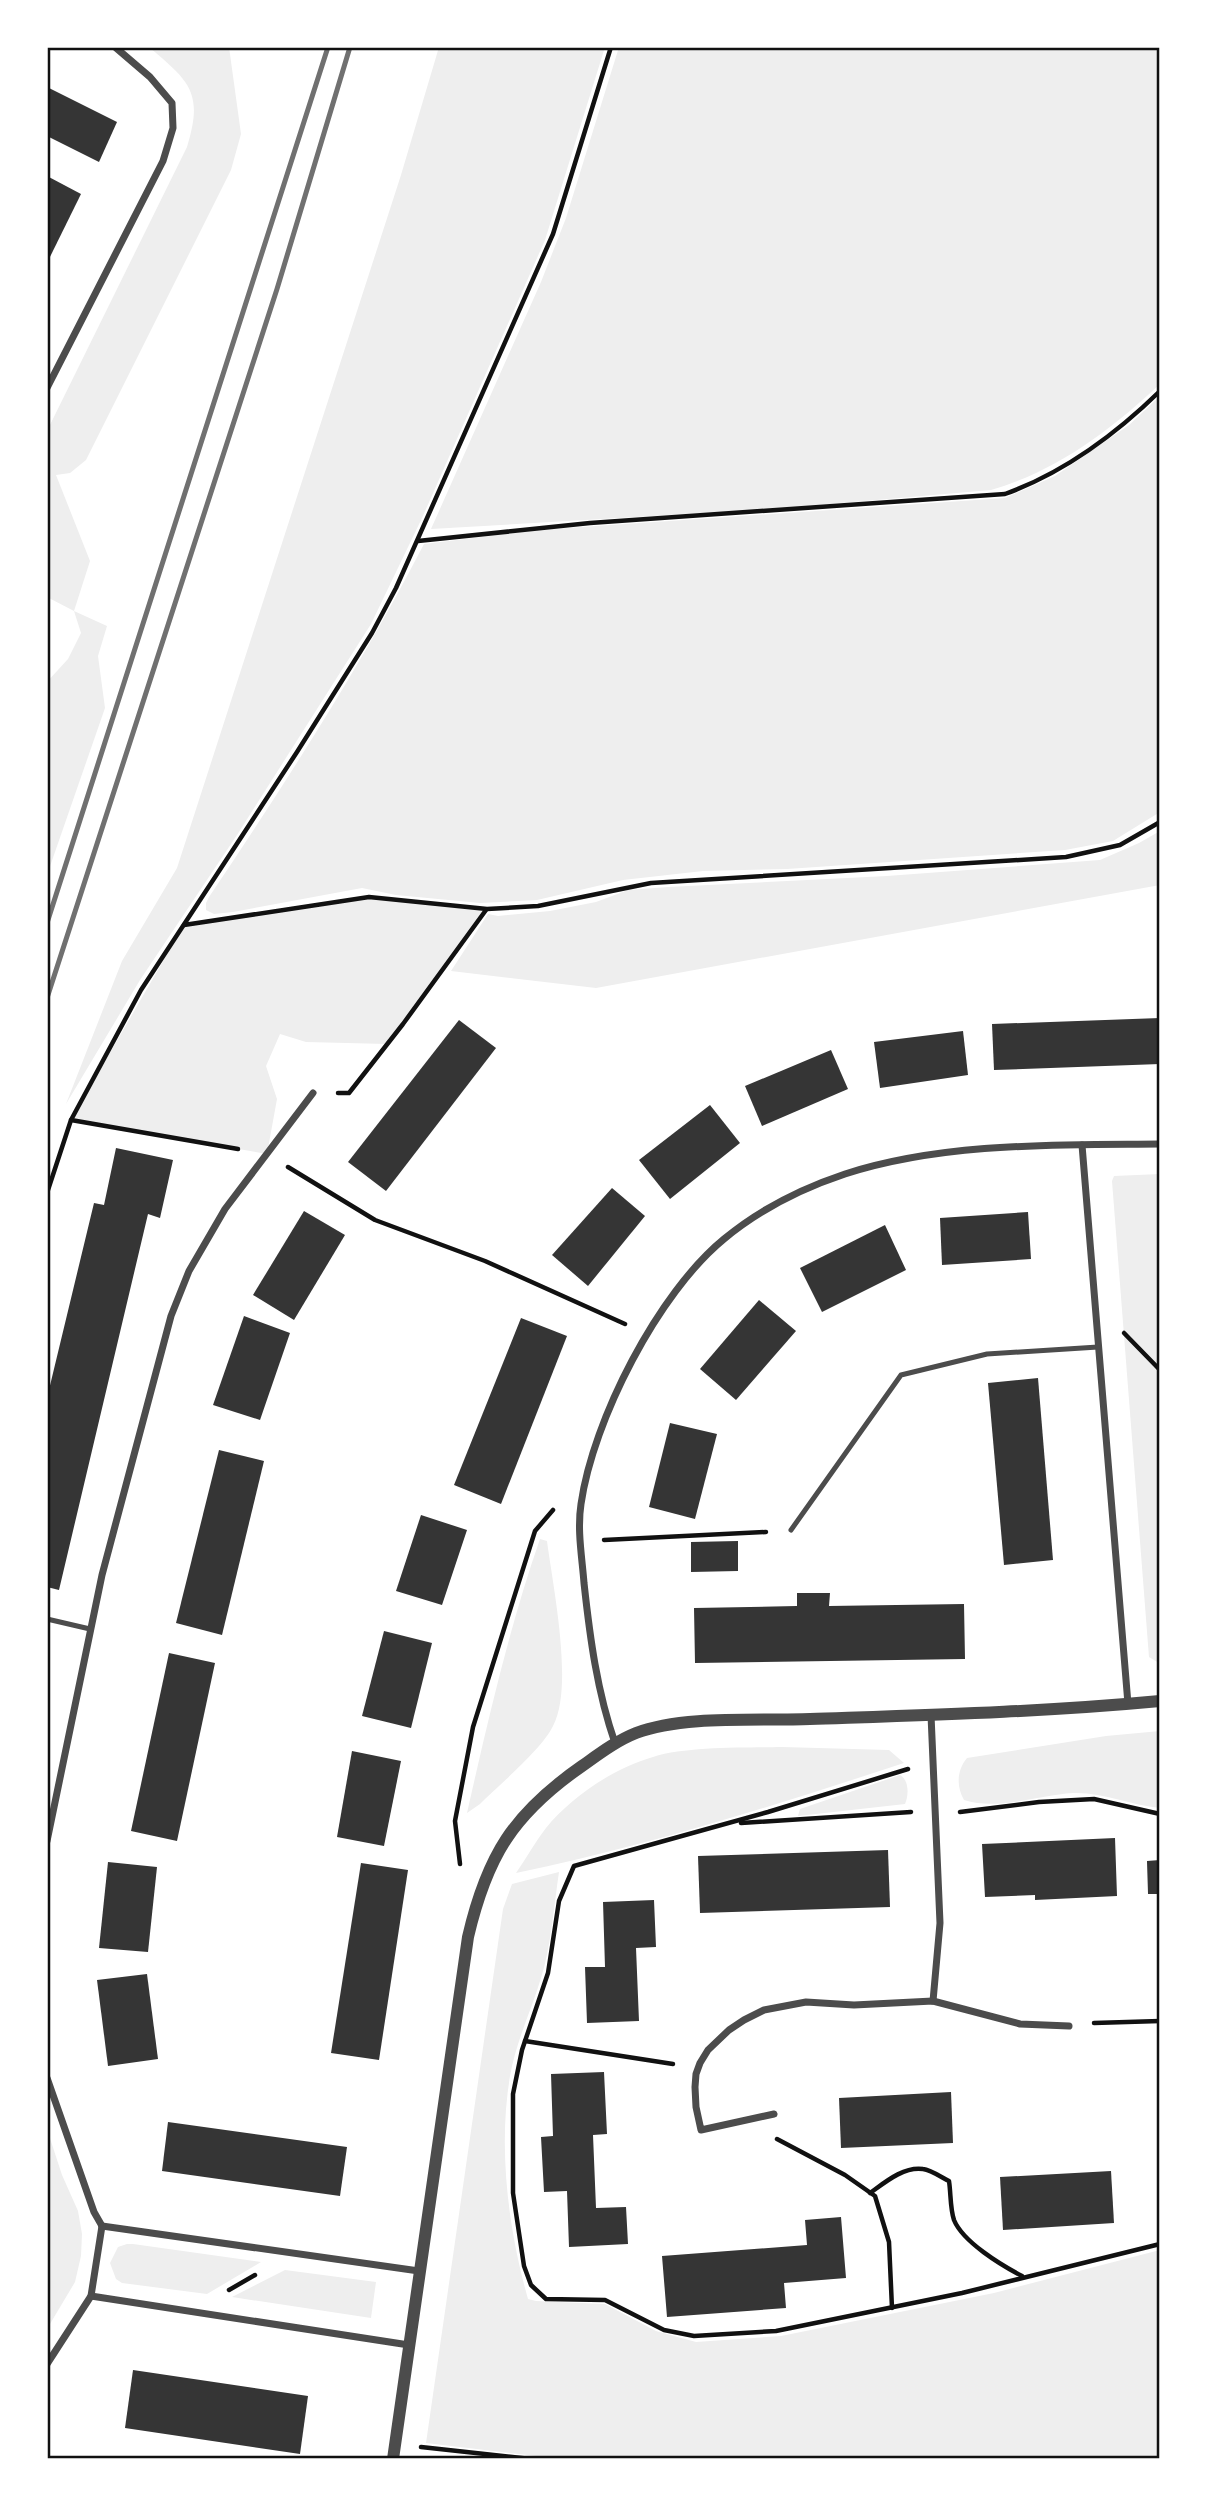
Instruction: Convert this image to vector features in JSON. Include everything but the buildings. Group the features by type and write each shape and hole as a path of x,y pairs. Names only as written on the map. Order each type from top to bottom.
{"street":[{"path":"47,388 163,161 173,128 172,103 150,77 116,47"},
{"path":"47,1841 105,1562 171,1316 190,1271 225,1209 313,1093"},
{"path":"615,1743 602,1705 589,1630 580,1541 581,1505 589,1470 612,1399 648,1335 689,1276 725,1238 753,1218 815,1185 848,1173 921,1157 1001,1147 1160,1144"},
{"path":"1082,1145 1128,1704"},
{"path":"393,2459 468,1937 477,1898 486,1875 509,1833 534,1803 615,1743 637,1732 696,1722 931,1715 1160,1701"},
{"path":"931,1715 940,1923 933,2001"},
{"path":"774,2113 701,2130 695,2101 696,2074 708,2050 729,2030 764,2010 806,2002 854,2005 933,2001 1020,2024 1069,2026"},
{"path":"47,2078 94,2212 102,2226 91,2296 47,2364"},
{"path":"102,2226 419,2271"},
{"path":"91,2296 409,2345"}],"lane":[{"path":"791,1530 901,1375 987,1354 1098,1347"},
{"path":"47,1619 90,1629"}],"path":[{"path":"47,1193 71,1121 141,990 372,634 418,541 553,234 611,47"},
{"path":"418,541 590,523 1005,494 1030,485 1072,461 1137,413 1160,391"},
{"path":"184,925 369,897 487,909 564,902 650,883 1066,857 1120,845 1160,822"},
{"path":"313,1093 349,1093 487,909"},
{"path":"71,1121 267,1154 375,1220 485,1261 648,1335"},
{"path":"1094,1302 1160,1370"},
{"path":"461,1873 455,1821 473,1727 481,1700 535,1531 589,1470"},
{"path":"580,1541 791,1530"},
{"path":"730,1823 936,1813 1039,1802 1094,1800 1160,1814"},
{"path":"1069,2026 1160,2021"},
{"path":"525,2042 699,2067"},
{"path":"742,2121 845,2175 875,2196 889,2242 892,2308"},
{"path":"870,2193 891,2178 922,2168 942,2177 949,2181 952,2211 958,2228 978,2247 1023,2276"},
{"path":"191,2312 292,2253"},
{"path":"395,2444 531,2459"}],"shaded area":[{"path":"149,47 229,47 241,134 231,170 86,460 70,473 56,475 90,561 74,611 47,597 47,431 187,147 194,113 193,100 183,79"},
{"path":"439,47 605,47 545,240 422,518 371,624 237,835 140,980 66,1104 122,961 177,868 401,175"},
{"path":"619,47 1160,47 1160,384 1082,447 1038,472 991,490 773,509 431,529 541,282 566,218"},
{"path":"1160,396 1160,812 1113,841 1065,850 787,869 703,871 623,880 537,900 480,903 396,895 362,888 233,912 214,914 206,910 209,897 349,679 424,544 538,530 1005,498 1055,476 1129,425"},
{"path":"74,611 107,626 98,656 105,708 47,875 47,682 68,659 81,633"},
{"path":"1160,831 1160,885 596,988 451,971 488,914 498,916 550,911 596,902 628,890 887,876 1100,860"},
{"path":"369,897 487,909 387,1044 306,1042 280,1034 266,1066 277,1099 267,1154 71,1120 184,925"},
{"path":"1160,1174 1159,1663 1149,1657 1112,1181 1114,1176"},
{"path":"540,1539 547,1541 557,1609 562,1662 559,1709 553,1726 540,1745 480,1804 467,1813 509,1640"},
{"path":"1160,1731 1160,1808 1084,1793 1004,1803 977,1803 964,1800 960,1789 960,1773 967,1758 1106,1736"},
{"path":"782,1747 889,1750 904,1763 663,1837 516,1873 556,1816 594,1785 623,1768 653,1757 682,1751"},
{"path":"900,1775 907,1788 905,1804 798,1816 800,1809"},
{"path":"559,1872 550,1940 537,1990 516,2051 507,2103 505,2159 510,2216 528,2299 605,2304 656,2331 696,2342 781,2336 994,2293 1160,2250 1160,2459 562,2459 426,2443 503,1909 512,1884"},
{"path":"47,2129 62,2175 78,2211 82,2234 81,2256 75,2282 47,2329"},
{"path":"127,2244 261,2262 207,2294 122,2283 116,2279 110,2263 118,2247"},
{"path":"285,2270 376,2282 371,2318 232,2297"}],"railway":[{"path":"47,923 328,47"},
{"path":"47,998 277,289 350,47"}]}
